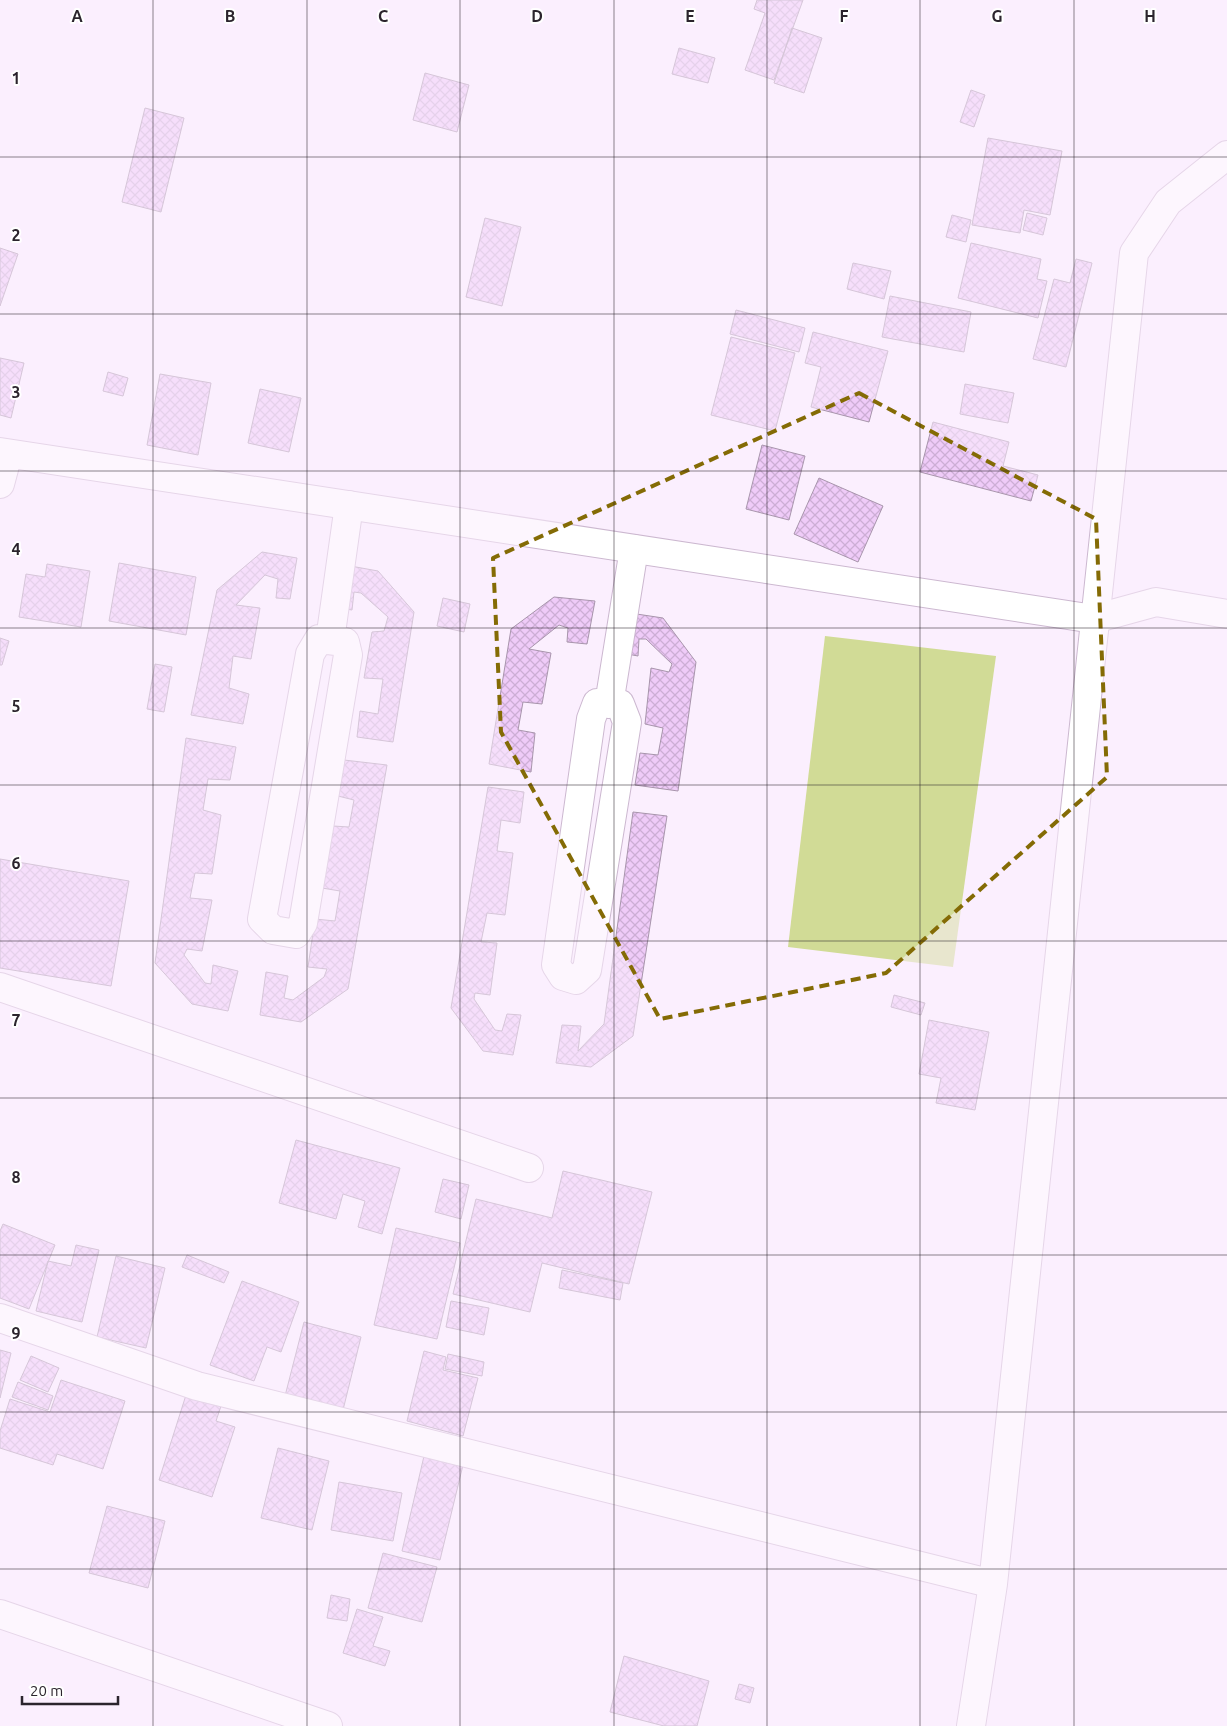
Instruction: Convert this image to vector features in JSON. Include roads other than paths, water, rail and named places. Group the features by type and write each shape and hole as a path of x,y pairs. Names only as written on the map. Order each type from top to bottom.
{"street":[{"path":"971,1726 993,1584 1134,253 1168,202 1227,155"},
{"path":"0,484 4,453 1094,619 1156,602 1227,614"},
{"path":"330,640 350,506"},
{"path":"609,704 634,549"},
{"path":"318,639 330,640 345,642 348,655 303,923 296,934 272,930 262,919 310,654 318,639"},
{"path":"597,703 609,704 620,704 627,722 587,970 576,980 563,976 556,965 591,719 597,703"},
{"path":"0,987 530,1168"},
{"path":"0,1318 197,1386 993,1584"},
{"path":"0,1614 328,1726"}]}
